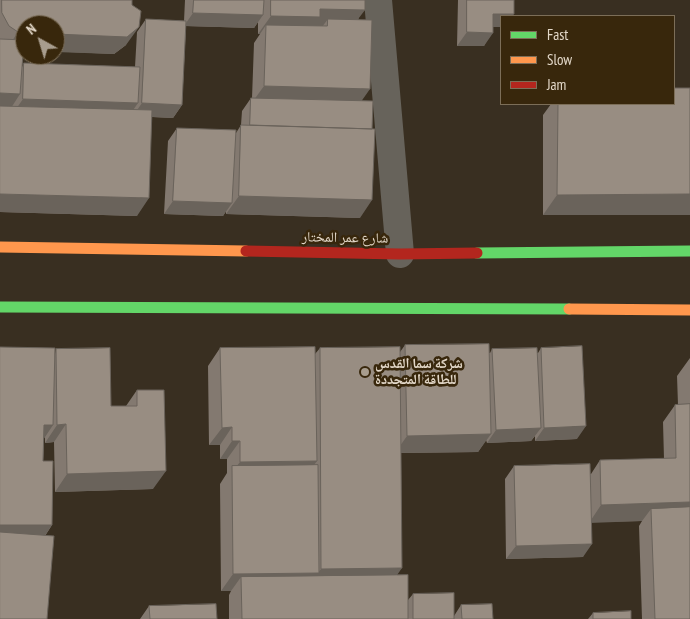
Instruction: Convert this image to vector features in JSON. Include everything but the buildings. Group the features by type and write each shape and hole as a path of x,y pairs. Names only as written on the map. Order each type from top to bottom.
{"main road":[{"name":"شارع عمر المختار","path":"0,247 400,254 690,252"},
{"path":"0,306 690,310"}],"street":[{"path":"378,0 400,254"}],"traffic: fast":[{"path":"477,253 690,251"},
{"path":"0,307 569,309"}],"traffic: slow":[{"path":"0,247 246,251"},
{"path":"569,309 690,310"}],"traffic: jam":[{"path":"246,251 400,254 477,253"}],"place":[{"name":"شركة سما القدس للطاقة المتجددة","path":"365,372"}]}
